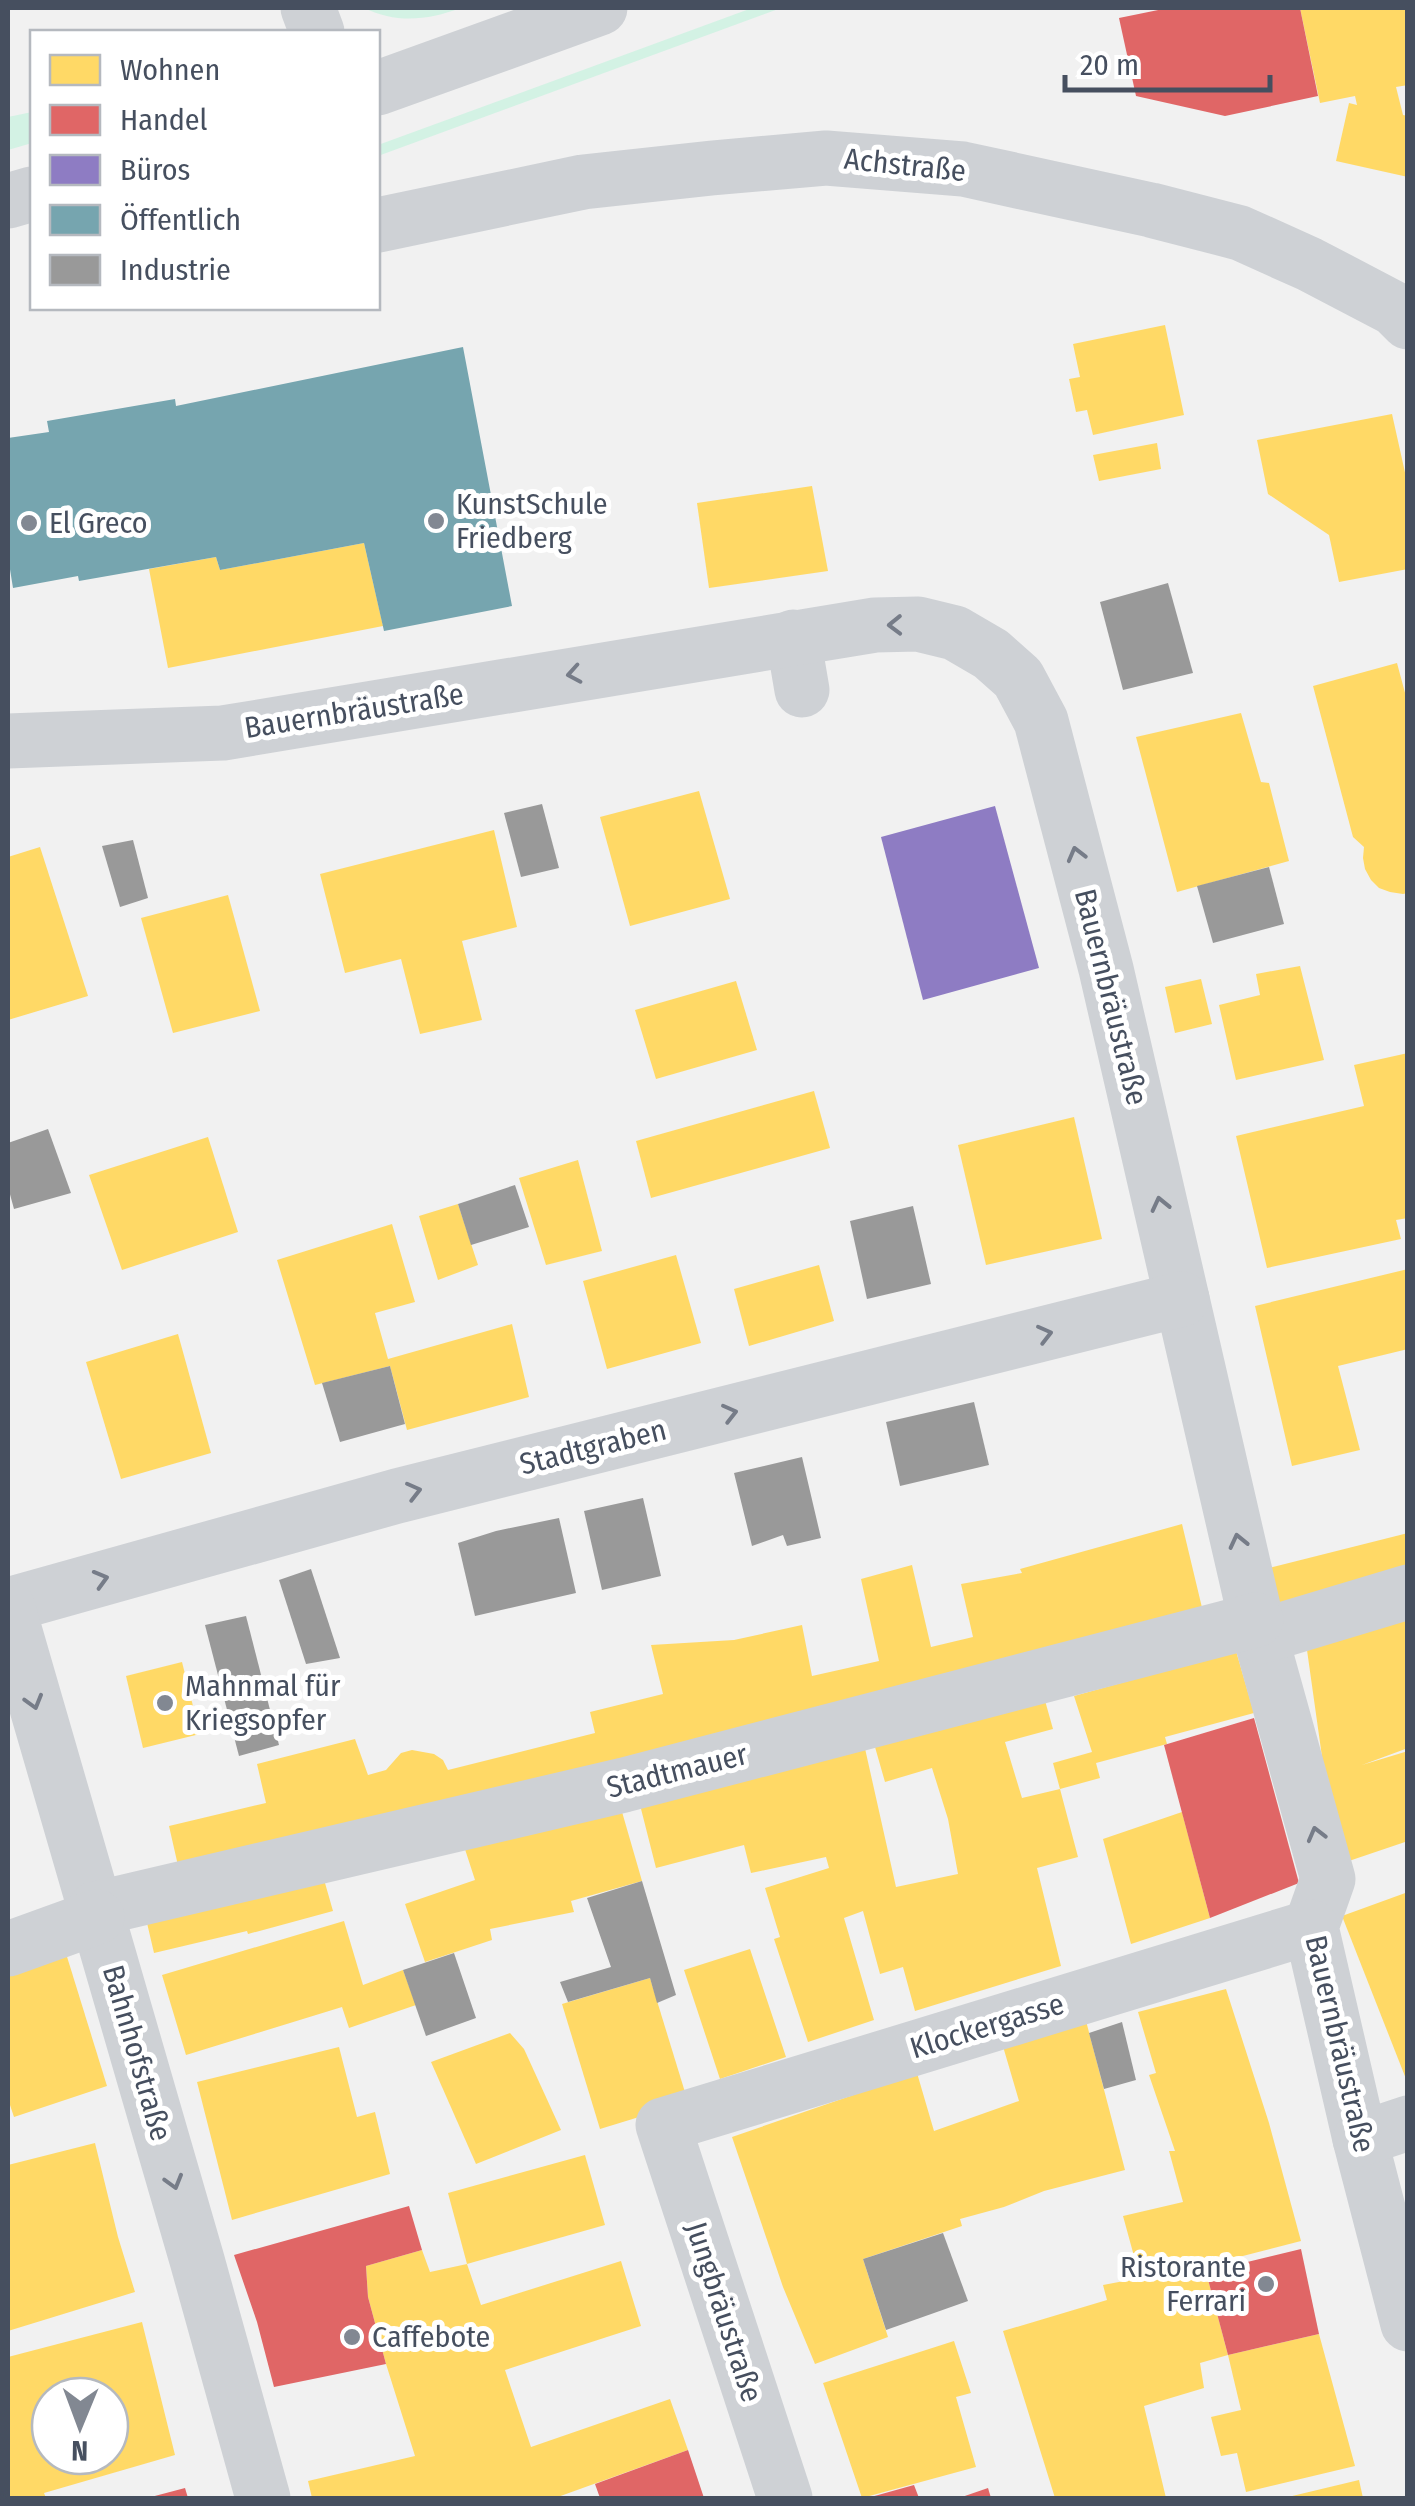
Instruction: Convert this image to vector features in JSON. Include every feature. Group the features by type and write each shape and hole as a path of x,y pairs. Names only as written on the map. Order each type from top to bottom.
{"street":[{"path":"380,87 600,8"},
{"name":"Achstraße","path":"380,226 583,182 712,168 826,158 963,169 1240,233 1344,282 1395,310 1408,322"},
{"name":"Bauernbräustraße","path":"8,741 223,732 875,625 918,624 955,633 991,654 1018,678 1041,721 1106,969 1259,1628 1328,1880 1311,1927 1384,2130 1408,2324"},
{"path":"792,637 802,690"},
{"name":"Stadtgraben","path":"10,1629 397,1496 1182,1300"},
{"name":"Stadtmauer","path":"8,1949 96,1913 1408,1592"},
{"name":"Bahnhofstraße","path":"10,1629 96,1913 263,2498"},
{"name":"Klockergasse","path":"663,2125 1311,1927"},
{"name":"Jungbräustraße","path":"663,2125 785,2498"}],"green space":[{"path":"364,8 461,8 412,18"},
{"path":"752,8 781,8 380,155 380,144"},
{"path":"30,112 30,144 8,150 8,117"}],"building: Wohnen":[{"path":"1300,8 1408,8 1408,85 1396,87 1403,115 1408,116 1408,177 1336,161 1349,103 1357,105 1355,96 1320,103"},
{"path":"1165,325 1184,415 1093,435 1087,410 1076,412 1069,379 1080,377 1073,344"},
{"path":"1392,414 1408,486 1408,569 1339,582 1329,535 1268,494 1257,440"},
{"path":"1157,443 1161,469 1099,481 1093,455"},
{"path":"812,486 828,571 709,588 697,503"},
{"path":"364,543 383,626 168,668 149,569 216,557 220,570"},
{"path":"1397,663 1408,704 1408,893 1403,894 1379,888 1365,869 1364,847 1353,837 1313,686"},
{"path":"1241,713 1261,782 1269,783 1289,861 1177,892 1136,737"},
{"path":"699,791 730,899 630,926 600,817"},
{"path":"494,830 517,927 462,941 482,1020 420,1034 401,959 345,973 320,874"},
{"path":"40,847 88,996 8,1020 8,857"},
{"path":"228,895 260,1011 173,1033 141,918"},
{"path":"1300,966 1324,1060 1236,1080 1219,1005 1260,995 1256,974"},
{"path":"1201,979 1212,1024 1175,1033 1165,987"},
{"path":"736,981 757,1050 656,1079 635,1010"},
{"path":"1408,1053 1408,1218 1396,1220 1401,1239 1267,1268 1236,1136 1364,1106 1354,1065"},
{"path":"814,1091 830,1148 651,1198 636,1141"},
{"path":"1074,1117 1102,1239 986,1265 958,1145"},
{"path":"208,1137 238,1232 122,1270 89,1175"},
{"path":"578,1160 602,1251 546,1265 519,1178"},
{"path":"458,1204 478,1265 438,1280 419,1216"},
{"path":"392,1224 415,1302 375,1313 388,1359 512,1324 529,1397 407,1430 390,1366 315,1385 277,1260"},
{"path":"676,1255 701,1343 607,1369 583,1281"},
{"path":"819,1265 834,1321 749,1346 734,1289"},
{"path":"1408,1269 1408,1349 1338,1366 1360,1450 1292,1466 1255,1306"},
{"path":"178,1334 211,1453 121,1479 86,1362"},
{"path":"1182,1524 1204,1616 179,1870 169,1826 266,1803 257,1764 355,1739 368,1775 386,1770 401,1753 412,1750 434,1754 448,1770 595,1733 590,1712 663,1694 651,1645 734,1640 802,1625 812,1676 879,1661 861,1579 912,1565 931,1647 973,1637 961,1584 1022,1573 1020,1569"},
{"path":"1408,1533 1408,1579 1279,1611 1269,1568"},
{"path":"1408,1613 1408,1748 1362,1765 1408,1751 1408,1841 1343,1863 1325,1778 1306,1643"},
{"path":"1236,1651 1254,1713 1165,1737 1167,1744 1096,1763 1100,1778 1060,1789 1053,1763 1092,1752 1074,1696"},
{"path":"182,1662 200,1734 143,1748 126,1676"},
{"path":"1044,1697 1053,1729 1005,1742 1022,1798 1060,1789 1078,1857 1037,1868 1061,1966 915,2011 903,1967 880,1974 863,1911 844,1918 874,2020 808,2042 774,1939 780,1937 765,1888 829,1868 826,1857 751,1873 744,1845 656,1868 638,1797 864,1744 896,1887 958,1874 948,1819 932,1768 885,1782 873,1740"},
{"path":"618,1798 642,1881 571,1901 574,1912 490,1929 492,1940 425,1962 405,1904 475,1880 462,1840"},
{"path":"1182,1812 1210,1918 1131,1944 1103,1839"},
{"path":"319,1862 333,1911 154,1953 144,1910"},
{"path":"1408,1892 1408,2084 1342,1916"},
{"path":"344,1921 363,1985 403,1970 416,2005 349,2028 342,2007 186,2055 162,1975"},
{"path":"64,1947 107,2086 14,2117 8,2099 8,1965"},
{"path":"750,1949 786,2057 720,2079 684,1970"},
{"path":"650,1978 688,2102 600,2129 562,2004"},
{"path":"1226,1989 1301,2241 1200,2267 1206,2272 1228,2355 1200,2363 1204,2388 1144,2406 1166,2498 1055,2498 1003,2331 1107,2300 1103,2285 1140,2278 1123,2216 1183,2202 1169,2151 1175,2151 1149,2075 1156,2073 1138,2012"},
{"path":"1085,2017 1125,2170 960,2219 962,2226 863,2259 888,2337 815,2364 783,2287 732,2137 917,2073 934,2131 1019,2101 1002,2043"},
{"path":"510,2033 524,2049 561,2130 476,2164 431,2062"},
{"path":"339,2047 357,2117 375,2112 390,2174 232,2220 197,2082"},
{"path":"95,2143 135,2292 8,2331 8,2165"},
{"path":"585,2155 605,2225 467,2264 448,2193"},
{"path":"422,2250 430,2272 467,2264 481,2305 621,2261 641,2326 505,2370 531,2447 670,2399 688,2450 555,2498 312,2498 308,2481 415,2456 368,2297 366,2266"},
{"path":"142,2322 175,2455 130,2468 130,2376 30,2376 30,2476 103,2476 44,2493 46,2498 8,2498 8,2357"},
{"path":"1319,2334 1355,2466 1246,2492 1237,2453 1221,2456 1211,2417 1241,2410 1228,2355"},
{"path":"954,2341 971,2393 956,2397 976,2467 862,2498 823,2383"},
{"path":"1359,2480 1363,2498 1288,2498 1288,2497"}],"building: Handel":[{"path":"1168,8 1300,8 1318,96 1225,116 1136,96 1119,18"},
{"path":"1254,1718 1299,1883 1210,1918 1164,1745"},
{"path":"409,2206 422,2250 366,2266 368,2297 386,2364 274,2387 234,2255"},
{"path":"1301,2249 1319,2334 1228,2355 1206,2272"},
{"path":"688,2450 704,2498 600,2498 595,2484"},
{"path":"914,2485 919,2498 871,2498 871,2497"},
{"path":"185,2488 188,2498 151,2498 151,2497"},
{"path":"988,2488 991,2498 959,2498"}],"building: Büros":[{"path":"995,806 1039,968 923,1000 881,837"}],"building: Öffentlich":[{"path":"463,347 512,606 384,631 364,543 220,570 216,557 79,581 78,576 13,588 8,557 8,438 49,432 47,421 175,399 176,406"}],"building: Industrie":[{"path":"1168,583 1193,673 1123,690 1100,602"},
{"path":"542,804 559,868 521,877 504,813"},
{"path":"133,840 148,898 120,907 102,846"},
{"path":"1269,867 1284,924 1213,943 1197,886"},
{"path":"48,1129 71,1193 14,1209 8,1187 8,1143"},
{"path":"515,1185 529,1227 471,1245 458,1204"},
{"path":"913,1206 931,1284 867,1299 850,1221"},
{"path":"390,1366 405,1424 340,1442 322,1383"},
{"path":"974,1402 989,1465 900,1486 886,1422"},
{"path":"802,1457 821,1538 787,1546 783,1535 752,1546 734,1473"},
{"path":"643,1498 661,1576 602,1590 584,1511"},
{"path":"559,1518 576,1593 475,1616 458,1543"},
{"path":"311,1569 340,1658 306,1664 279,1580"},
{"path":"246,1616 279,1745 239,1756 205,1625"},
{"path":"642,1881 676,1995 657,2003 650,1978 568,2002 560,1982 611,1967 587,1898"},
{"path":"454,1953 476,2018 426,2036 403,1970"},
{"path":"1122,2022 1136,2080 1104,2089 1089,2033"},
{"path":"943,2233 968,2301 886,2330 863,2259"}],"place":[{"name":"KunstSchule Friedberg","path":"436,521"},
{"name":"El Greco","path":"29,523"},
{"name":"Mahnmal für Kriegsopfer","path":"165,1703"},
{"name":"Ristorante Ferrari","path":"1266,2284"},
{"name":"Caffebote","path":"352,2337"}]}
